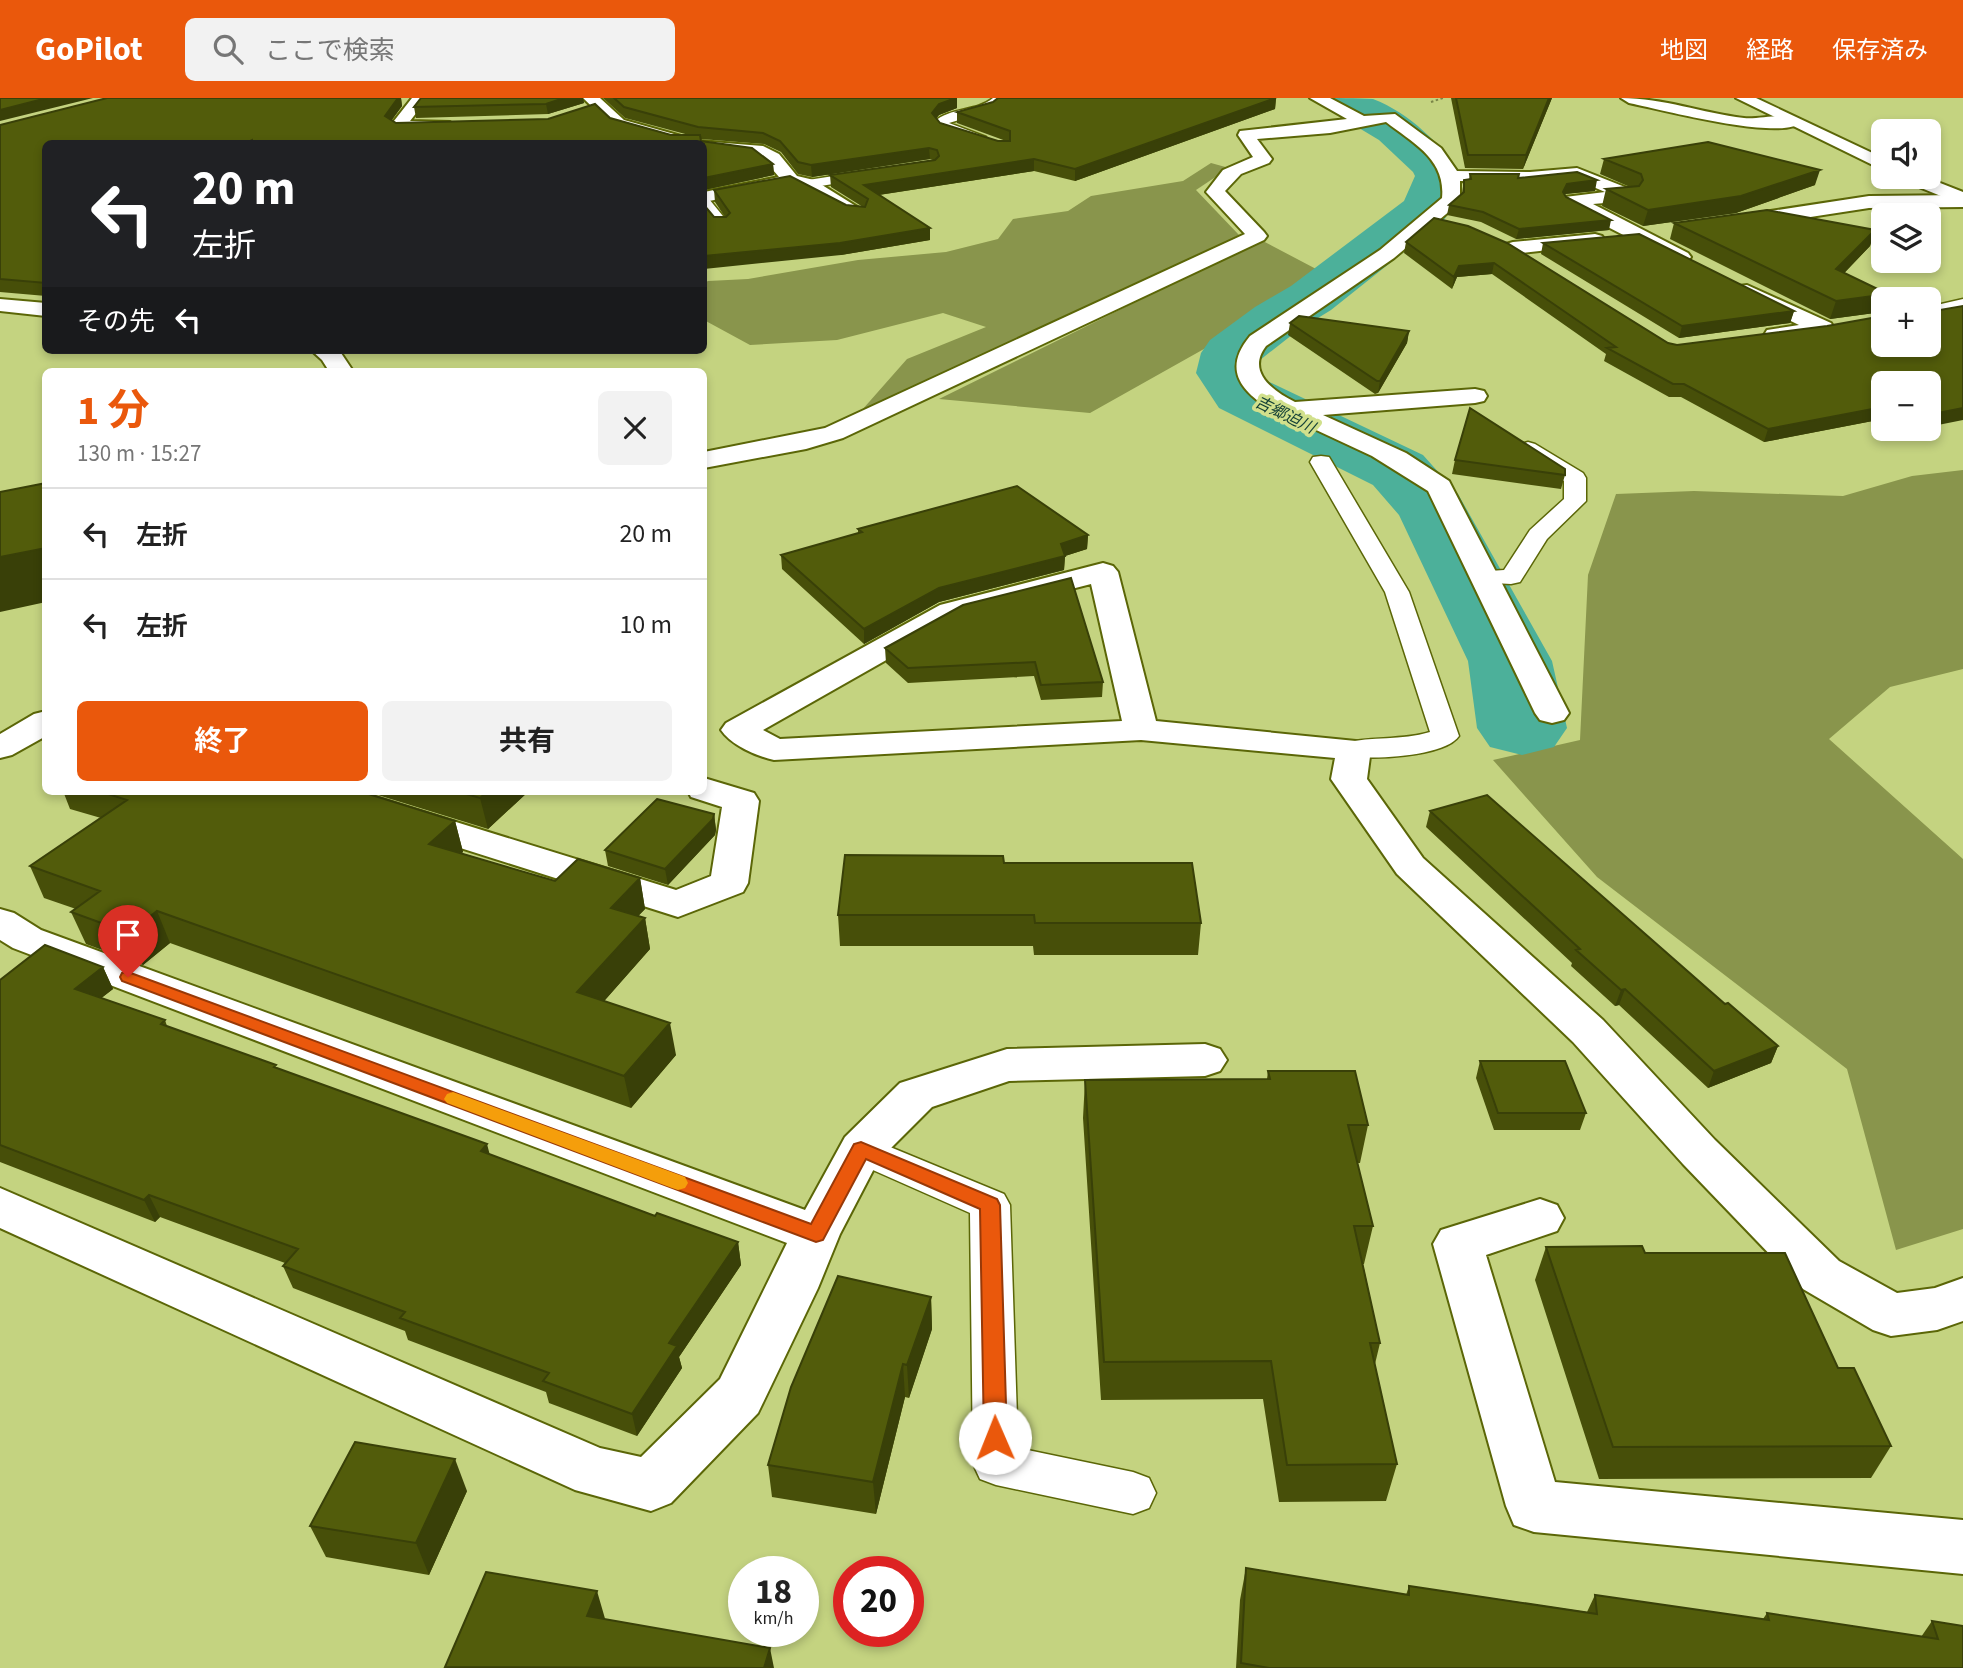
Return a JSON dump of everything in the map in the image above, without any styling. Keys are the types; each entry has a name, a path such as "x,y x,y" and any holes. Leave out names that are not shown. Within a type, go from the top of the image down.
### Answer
{"street":[{"path":"404,98 418,98"},
{"path":"418,98 398,126 467,124"},
{"path":"1318,98 1371,120"},
{"path":"1629,98 1745,123 1794,122"},
{"path":"1744,98 1871,159"},
{"path":"574,113 595,102 618,123 677,140"},
{"path":"707,459 834,433 1256,236 1215,192 1222,180 1235,168 1263,159 1247,135 1331,128 1389,117 1440,156 1453,176 1451,200 1440,223 1387,254 1258,341 1248,353 1245,365 1254,384 1289,409 1392,455 1419,470 1439,486 1552,713"},
{"path":"707,145 757,150 773,158 800,182 858,213"},
{"path":"1453,176 1530,177 1577,173 1628,195 1572,201 1699,267"},
{"path":"707,199 800,182"},
{"path":"1938,189 1963,200"},
{"path":"1719,224 1869,202 1963,200"},
{"path":"1513,248 1678,230"},
{"path":"1493,239 1536,262"},
{"path":"1724,279 1823,328"},
{"path":"0,305 42,310"},
{"path":"1755,337 1823,328"},
{"path":"1289,409 1321,409 1475,396"},
{"path":"1141,730 1103,572 951,611 738,730 774,750 1141,730 1354,749 1349,779 1410,866 1588,1031 1699,1152 1821,1275 1891,1315 1937,1309 1963,1299"},
{"path":"0,748 42,724"},
{"path":"332,795 678,904 729,883 741,801 707,790"},
{"path":"9,940 816,1234"},
{"path":"0,1207 595,1472 651,1485 738,1396 793,1288 816,1234 861,1149 916,1095 1007,1065 1205,1060"},
{"path":"1539,1218 1458,1244 1534,1506 1963,1547"}],"lane":[{"path":"991,144 946,128 941,122 948,117 990,108 1000,98"},
{"path":"800,182 889,172"},
{"path":"707,204 721,224"},
{"path":"1941,309 1963,304"},
{"path":"1823,328 1847,325"},
{"path":"1485,577 1511,577 1538,534 1575,501 1575,478 1518,441"},
{"path":"1321,463 1397,592 1445,736 1414,747 1354,749"},
{"path":"861,1149 990,1205 996,1464 1133,1493"}],"green space":[{"path":"1211,163 1229,168 1196,190 1239,235 1140,285 862,410 907,359 986,327 943,313 837,340 750,345 707,322 708,281 748,279 858,260 946,252 998,239 1013,219 1068,211 1091,196 1183,181"},
{"path":"1261,240 1318,270 1252,322 1090,413 939,399"},
{"path":"1963,470 1963,669 1890,687 1829,739 1963,859 1963,1229 1896,1250 1847,1069 1597,877 1493,760 1580,740 1588,575 1616,494 1694,491 1843,496 1912,476"}],"building":[{"path":"0,98 47,98 0,110"},
{"path":"107,98 398,98 385,116 396,123 548,119 595,104 610,118 671,135 700,135 701,140 42,140 42,283 0,279 0,125"},
{"path":"421,98 564,98 546,104 414,107"},
{"path":"614,98 956,98 939,104 932,113 940,123 998,141 1010,141 1010,131 957,112 993,102 998,98 1276,98 1075,169 1034,159 864,185 930,228 840,243 707,256 707,209 714,217 726,217 730,213 714,190 790,176 846,205 865,207 868,199 830,175 935,160 939,156 937,150 929,148 811,165 798,162 780,141 763,133 698,127 624,107"},
{"path":"1456,98 1549,98 1526,155 1468,155"},
{"path":"707,142 752,148 773,164 707,177"},
{"path":"1708,142 1820,170 1741,196 1648,210 1606,189 1639,186 1643,180 1641,174 1604,159"},
{"path":"1577,172 1597,180 1567,184 1563,192 1566,197 1611,220 1519,229 1483,212 1449,205 1464,192 1464,180 1471,179 1470,174 1519,174 1518,178"},
{"path":"1767,210 1871,229 1871,234 1836,269 1873,287 1871,287 1871,296 1836,301 1674,223"},
{"path":"1434,218 1468,226 1507,243 1668,343 1677,345 1871,318 1871,357 1941,357 1941,310 1963,306 1963,408 1941,412 1941,371 1871,371 1871,409 1768,429 1684,384 1673,384 1607,348 1616,347 1494,263 1459,266 1454,277 1406,242"},
{"path":"1639,234 1794,311 1682,326 1543,243"},
{"path":"1299,316 1409,331 1380,381 1377,381 1290,323"},
{"path":"1470,408 1565,469 1565,475 1455,460"},
{"path":"42,484 42,549 0,557 0,492"},
{"path":"1017,486 1088,535 1061,544 1065,556 939,588 864,629 781,555 862,532 858,529"},
{"path":"1071,578 1103,682 1041,685 1035,662 908,668 885,648 963,605"},
{"path":"111,795 372,795 455,821 429,844 555,881 578,859 640,878 611,908 645,918 577,992 670,1023 624,1076 157,911 129,933 71,912 100,891 30,866 127,800"},
{"path":"1487,795 1725,1004 1728,1003 1778,1046 1714,1071 1625,989 1621,990 1576,950 1580,949 1430,811"},
{"path":"657,799 714,814 713,819 665,869 605,850"},
{"path":"845,855 1003,856 1004,863 1192,863 1201,923 1035,923 1034,915 838,915"},
{"path":"45,945 103,967 75,989 165,1020 161,1024 276,1065 274,1067 487,1144 481,1151 655,1216 657,1213 738,1242 669,1343 677,1346 632,1414 543,1381 549,1373 400,1318 405,1312 283,1266 298,1249 149,1195 144,1200 0,1145 0,980"},
{"path":"1480,1061 1565,1061 1586,1113 1498,1113"},
{"path":"1268,1071 1355,1071 1368,1125 1348,1125 1373,1226 1354,1226 1380,1343 1370,1343 1397,1464 1287,1465 1271,1361 1104,1362 1085,1080 1270,1079"},
{"path":"1642,1246 1645,1253 1785,1253 1838,1368 1854,1368 1891,1446 1613,1447 1546,1247"},
{"path":"838,1276 931,1297 907,1365 903,1364 873,1482 768,1465 791,1387"},
{"path":"355,1442 455,1459 416,1543 310,1526"},
{"path":"1246,1568 1409,1595 1409,1586 1597,1614 1595,1595 1769,1620 1767,1613 1938,1639 1932,1621 1963,1626 1963,1668 1269,1668 1241,1663"},
{"path":"486,1572 597,1591 587,1616 728,1641 728,1647 770,1648 764,1668 445,1667"}],"waterway":[{"name":"吉郷迫川","path":"1339,98 1395,131 1430,163 1439,176 1426,209 1311,298 1276,319 1231,353 1227,373 1242,394 1398,470 1432,509 1510,661 1522,728"}],"slow traffic":[{"path":"453,1099 678,1183"}],"route":[{"path":"128,977 816,1234 861,1149 990,1205 995,1438"}]}
